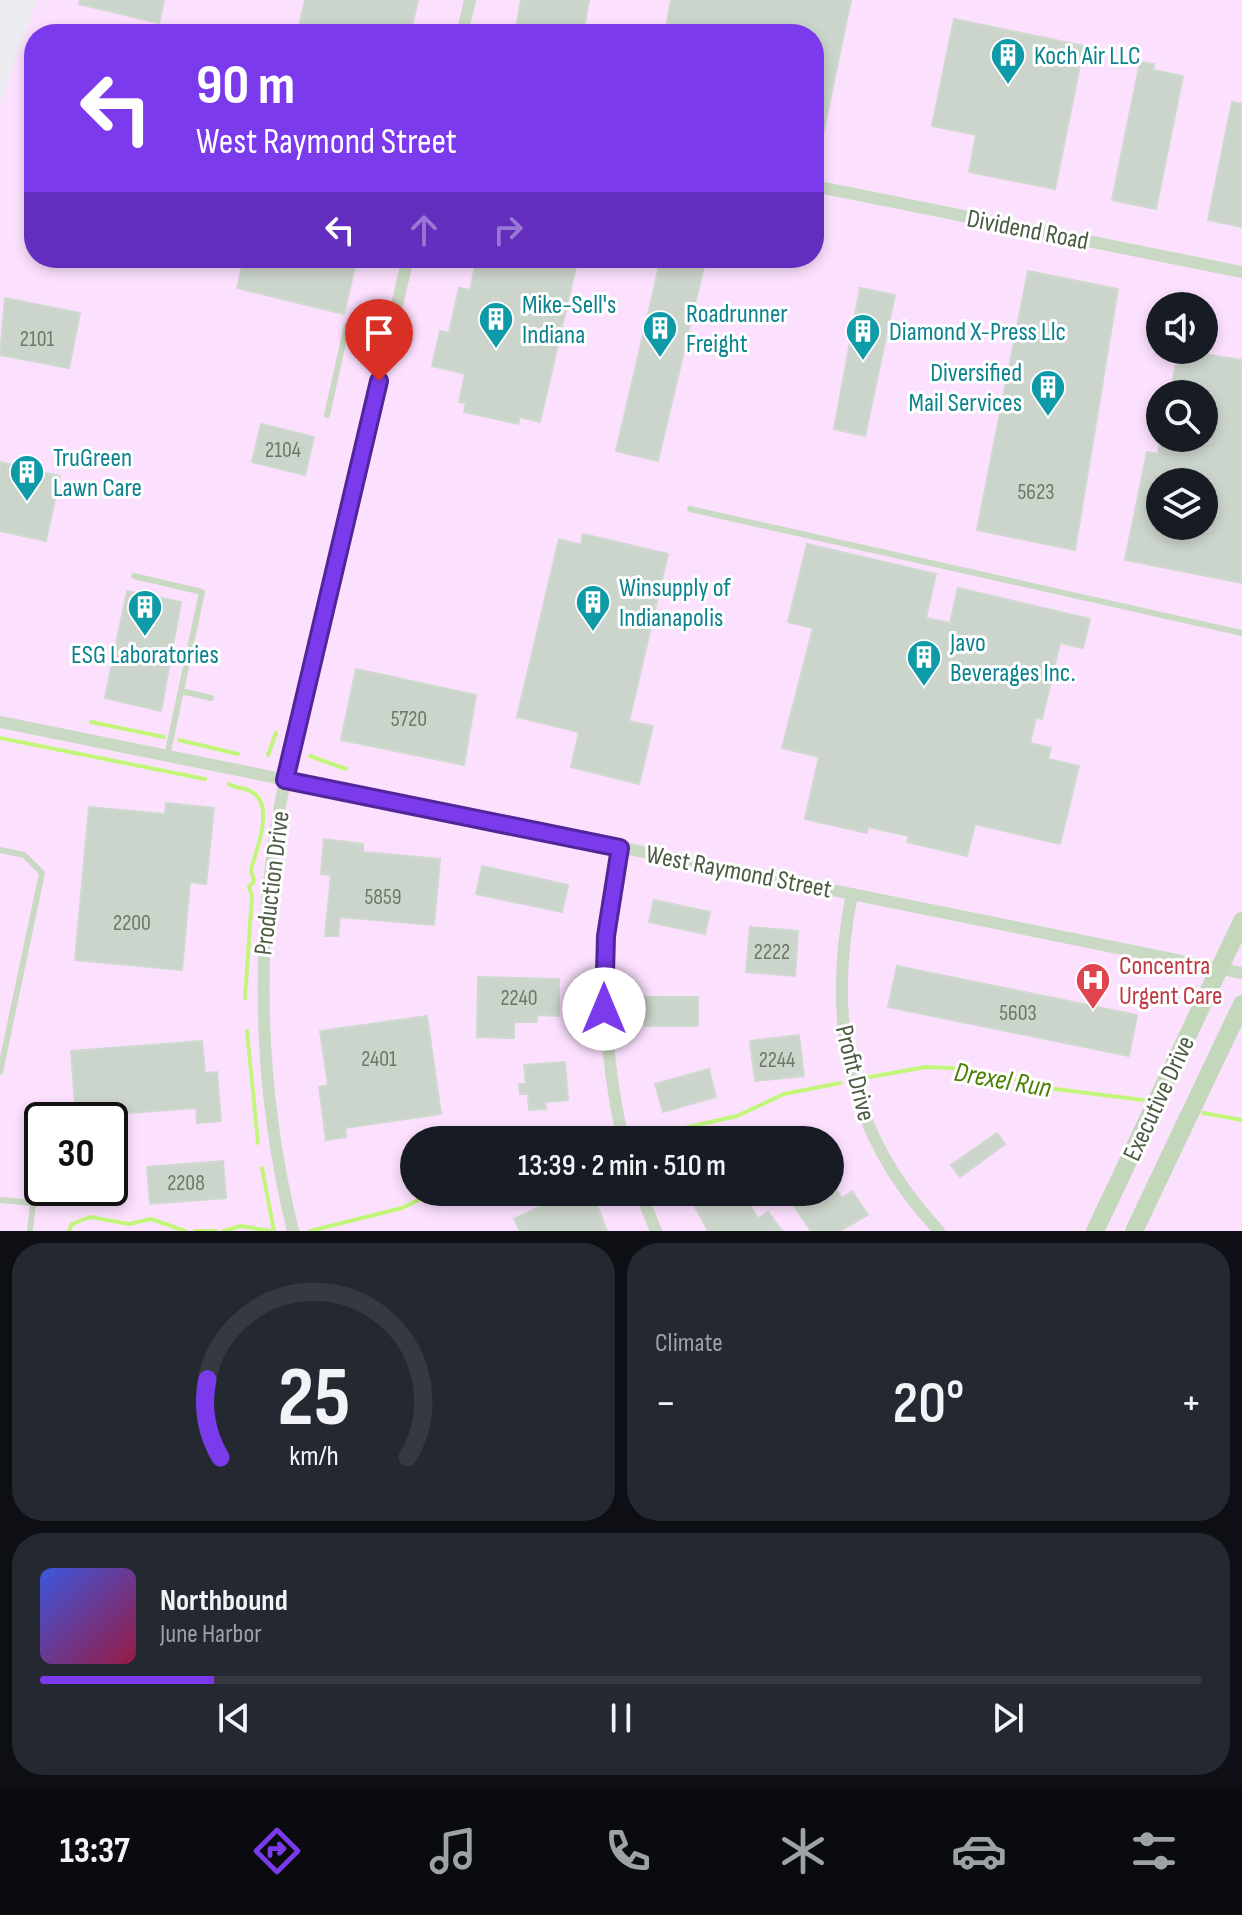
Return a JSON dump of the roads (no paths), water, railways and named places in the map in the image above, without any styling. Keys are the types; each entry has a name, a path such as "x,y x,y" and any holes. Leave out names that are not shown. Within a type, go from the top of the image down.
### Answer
{"street":[{"path":"464,24 470,0"},
{"name":"Dividend Road","path":"824,188 1242,272"},
{"name":"Production Drive","path":"293,1231 267,1093 261,999 270,869 285,780 406,268"},
{"name":"West Raymond Street","path":"0,722 1242,973"},
{"path":"620,848 606,932 603,997 609,1069 620,1126"},
{"name":"Profit Drive","path":"852,894 842,948 840,995 853,1080 883,1156 920,1210 939,1231"},
{"name":"Executive Drive","path":"1095,1231 1242,921"},
{"name":"Executive Drive","path":"1134,1231 1242,1004"},
{"path":"646,1206 656,1231"}],"lane":[{"path":"327,415 347,325"},
{"path":"690,509 1242,633"},
{"path":"134,576 202,592 167,756"},
{"path":"181,691 211,698"},
{"path":"0,850 24,855 42,873 0,1072"},
{"path":"0,1026 10,1028"},
{"path":"0,1200 33,1203 30,1231"}],"waterway":[{"path":"91,722 164,737"},
{"path":"268,755 276,733"},
{"path":"0,738 205,779"},
{"path":"179,740 238,754"},
{"path":"310,756 346,769"},
{"path":"229,784 253,792 263,810 262,830 251,869 253,883 249,886 252,896 245,998"},
{"path":"247,1031 258,1143"},
{"name":"Drexel Run","path":"864,1078 926,1067 972,1069 1055,1089 1143,1100"},
{"name":"Drexel Run","path":"693,1126 737,1116 784,1094 840,1083"},
{"name":"Drexel Run","path":"1203,1113 1242,1120"},
{"path":"262,1168 274,1231"},
{"name":"Drexel Run","path":"310,1231 406,1206"},
{"name":"Drexel Run","path":"69,1231 72,1224 90,1217 129,1224 151,1219 185,1231"},
{"name":"Drexel Run","path":"223,1231 241,1226 271,1231"},
{"name":"Drexel Run","path":"195,1231 216,1231"}],"place":[{"name":"Koch Air LLC","path":"1008,86"},
{"name":"Mike-Sell's Indiana","path":"496,350"},
{"name":"Roadrunner Freight","path":"660,359"},
{"name":"Diamond X-Press Llc","path":"863,362"},
{"name":"Diversified Mail Services","path":"1048,418"},
{"name":"TruGreen Lawn Care","path":"27,503"},
{"name":"Winsupply of Indianapolis","path":"593,633"},
{"name":"ESG Laboratories","path":"145,638"},
{"name":"Javo Beverages Inc.","path":"924,688"},
{"name":"Concentra Urgent Care","path":"1093,1011"}]}
